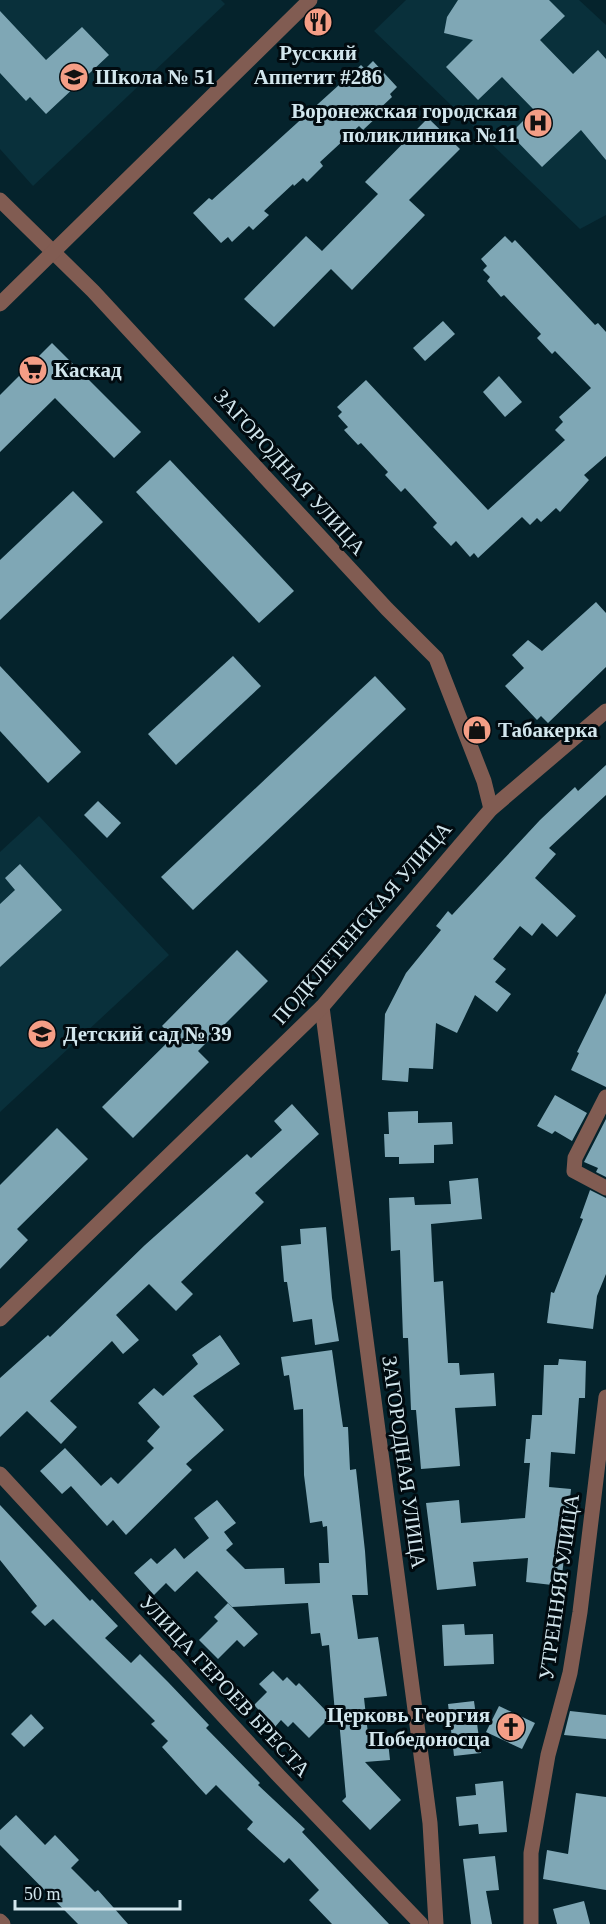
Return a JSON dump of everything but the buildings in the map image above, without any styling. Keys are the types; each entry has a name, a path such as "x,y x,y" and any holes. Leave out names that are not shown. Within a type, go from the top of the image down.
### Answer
{"street":[{"path":"0,304 310,0"},
{"name":"ЗАГОРОДНАЯ УЛИЦА","path":"0,200 54,252 190,394 387,609 436,658 484,781 491,808"},
{"name":"ПОДКЛЕТЕНСКАЯ УЛИЦА","path":"0,1319 322,1007 491,808 606,711"},
{"name":"ЗАГОРОДНАЯ УЛИЦА","path":"322,1007 430,1823 436,1924"},
{"path":"606,1096 575,1158 574,1171 606,1188"},
{"name":"УТРЕННЯЯ УЛИЦА","path":"531,1924 531,1853 548,1755 570,1673 577,1632 606,1397"},
{"name":"УЛИЦА ГЕРОЕВ БРЕСТА","path":"0,1474 279,1776 421,1924"}],"shaded area":[{"name":"Школа № 51","path":"0,0 221,0 225,4 33,186 0,149"},
{"name":"Воронежская городская поликлиника №11","path":"406,0 579,0 606,25 606,215 580,229 374,31"},
{"name":"Детский сад № 39","path":"39,816 169,955 0,1112 0,852"}],"place":[{"name":"Русский Аппетит #286","path":"318,22"},
{"name":"Школа № 51","path":"74,77"},
{"name":"Воронежская городская поликлиника №11","path":"538,123"},
{"name":"Каскад","path":"33,370"},
{"name":"Табакерка","path":"477,730"},
{"name":"Детский сад № 39","path":"42,1034"},
{"name":"Церковь Георгия Победоносца","path":"511,1727"}]}
